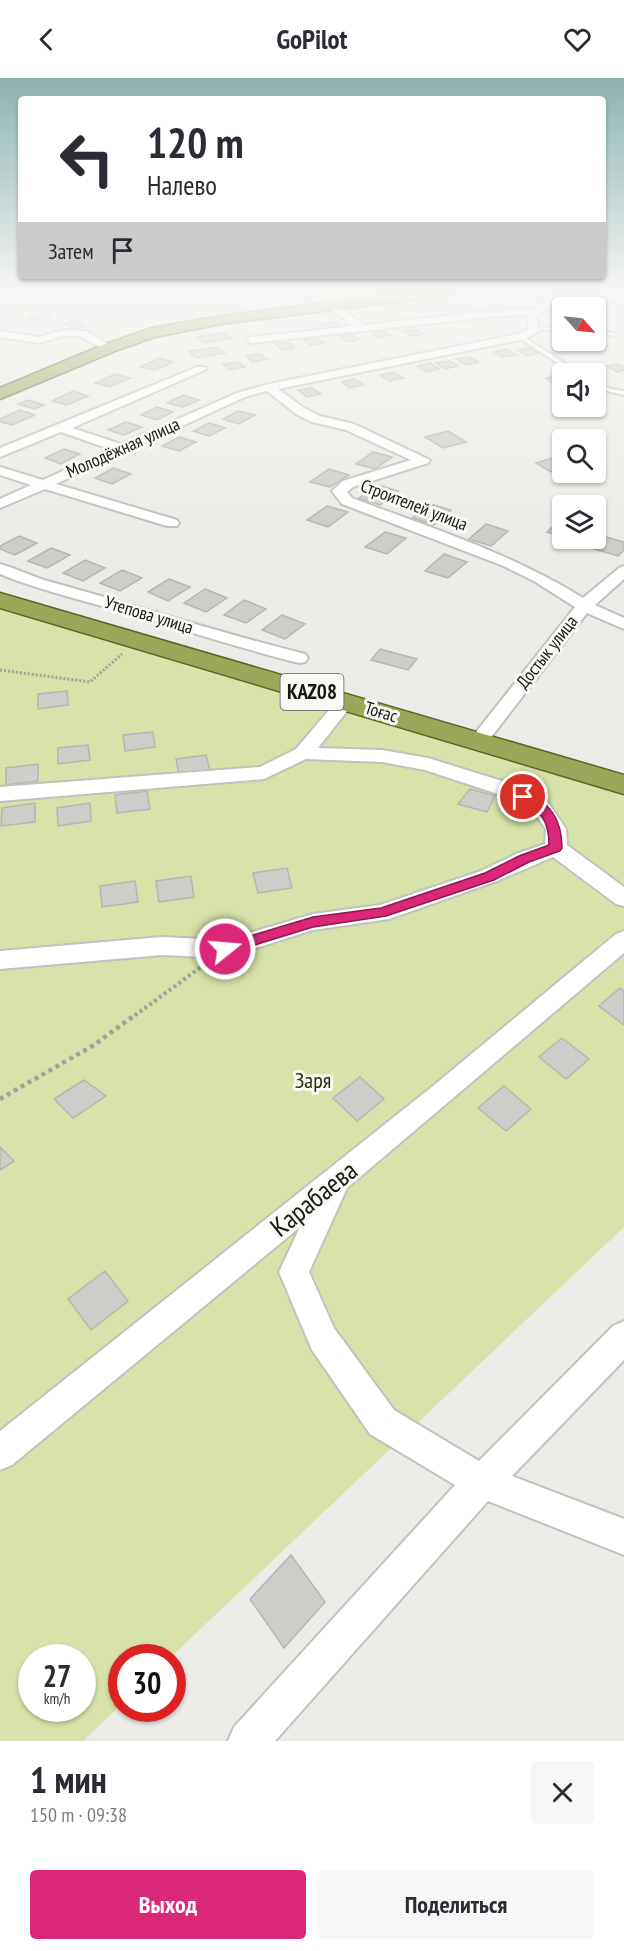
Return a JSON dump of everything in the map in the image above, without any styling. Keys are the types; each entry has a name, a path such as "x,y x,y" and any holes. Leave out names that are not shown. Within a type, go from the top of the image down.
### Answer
{"highway":[{"path":"2,392 59,369"},
{"name":"Тоғас","path":"0,600 135,642 346,701 624,785"}],"street":[{"path":"0,453 201,369"},
{"name":"Молодёжная улица","path":"0,504 241,395 269,387 362,369"},
{"name":"Строителей улица","path":"269,387 300,411 316,419 350,428 423,460 348,484 339,491 347,501 506,562 540,578 584,606"},
{"path":"61,428 122,449"},
{"path":"0,471 172,523"},
{"name":"Утепова улица","path":"0,568 28,580 144,613 224,639 299,657"},
{"name":"Достык улица","path":"478,741 584,606 624,571"},
{"path":"584,606 624,624"},
{"path":"0,794 264,773 303,753 346,701"},
{"path":"303,753 382,756 428,764 505,789 540,806 556,829 556,848"},
{"path":"556,848 624,898"},
{"path":"0,960 162,946 225,949 313,922 381,913 489,876 524,859 556,848"},
{"name":"Карабаева","path":"0,1453 337,1179 624,940"},
{"path":"337,1179 294,1272 323,1339 382,1422 482,1482 624,1537"},
{"path":"248,1741 482,1482 624,1337"}],"lane":[{"path":"606,389 624,393"}],"path":[{"path":"0,670 90,682 135,642"},
{"path":"0,1099 94,1045 225,949"}],"green space":[{"name":"Заря","path":"0,597 346,701 624,796 624,1227 185,1644 108,1644 108,1717 83,1741 0,1741"}],"building":[{"path":"421,369 439,369 426,372"},
{"path":"611,369 624,369 617,372"},
{"path":"394,372 403,378 389,381 380,375"},
{"path":"115,374 130,378 110,387 95,383"},
{"path":"355,379 364,385 350,388 342,382"},
{"path":"312,388 321,394 307,397 298,390"},
{"path":"73,391 88,396 67,405 52,401"},
{"path":"183,395 199,400 183,407 167,403"},
{"path":"28,400 44,405 34,409 18,404"},
{"path":"157,407 173,412 157,420 141,415"},
{"path":"20,410 35,415 12,425 0,422 0,419"},
{"path":"238,411 255,415 239,424 223,419"},
{"path":"126,422 142,427 124,435 108,430"},
{"path":"209,423 225,428 209,436 193,431"},
{"path":"448,431 466,442 443,448 425,437"},
{"path":"179,437 196,442 179,451 162,446"},
{"path":"64,449 80,454 61,464 45,458"},
{"path":"373,452 392,457 375,469 356,464"},
{"path":"552,458 552,472 551,472 536,463"},
{"path":"113,468 131,474 112,484 95,478"},
{"path":"329,469 349,475 330,487 310,482"},
{"path":"378,485 398,491 380,505 359,498"},
{"path":"430,504 451,510 434,525 412,518"},
{"path":"327,506 348,512 328,527 307,520"},
{"path":"486,524 508,531 491,546 469,539"},
{"path":"385,532 406,538 387,554 365,547"},
{"path":"19,536 37,543 15,555 0,549 0,546"},
{"path":"606,537 624,542 624,550 618,556 594,549 606,549"},
{"path":"51,548 70,555 47,568 28,561"},
{"path":"444,554 467,562 448,578 425,571"},
{"path":"85,560 105,568 83,581 63,573"},
{"path":"122,570 142,578 120,591 100,583"},
{"path":"169,579 190,587 168,601 148,592"},
{"path":"205,589 227,598 206,612 184,603"},
{"path":"244,600 266,609 246,623 224,615"},
{"path":"282,615 305,624 285,639 262,630"},
{"path":"380,649 417,659 408,670 371,660"},
{"path":"67,691 68,705 38,709 38,694"},
{"path":"153,732 155,747 125,751 123,735"},
{"path":"88,745 90,760 58,764 58,748"},
{"path":"206,755 210,771 179,775 176,759"},
{"path":"38,764 38,781 6,785 6,768"},
{"path":"470,789 495,796 487,812 458,804"},
{"path":"147,791 150,809 117,813 115,795"},
{"path":"35,803 35,822 1,826 2,808"},
{"path":"90,803 91,821 58,826 57,808"},
{"path":"287,868 292,888 258,893 253,873"},
{"path":"191,876 194,897 159,902 156,881"},
{"path":"135,881 138,902 102,907 100,886"},
{"path":"620,988 624,991 624,1025 599,1006"},
{"path":"562,1038 589,1059 566,1079 539,1057"},
{"path":"360,1077 384,1099 357,1121 333,1098"},
{"path":"84,1080 106,1096 73,1118 54,1099"},
{"path":"504,1086 531,1109 506,1131 478,1108"},
{"path":"0,1147 14,1161 0,1170"},
{"path":"105,1271 128,1301 91,1330 68,1299"},
{"path":"291,1555 325,1602 284,1648 250,1599"}],"route":[{"path":"225,949 313,922 381,913 489,876 524,859 556,848 556,829 540,806 523,797"}]}
